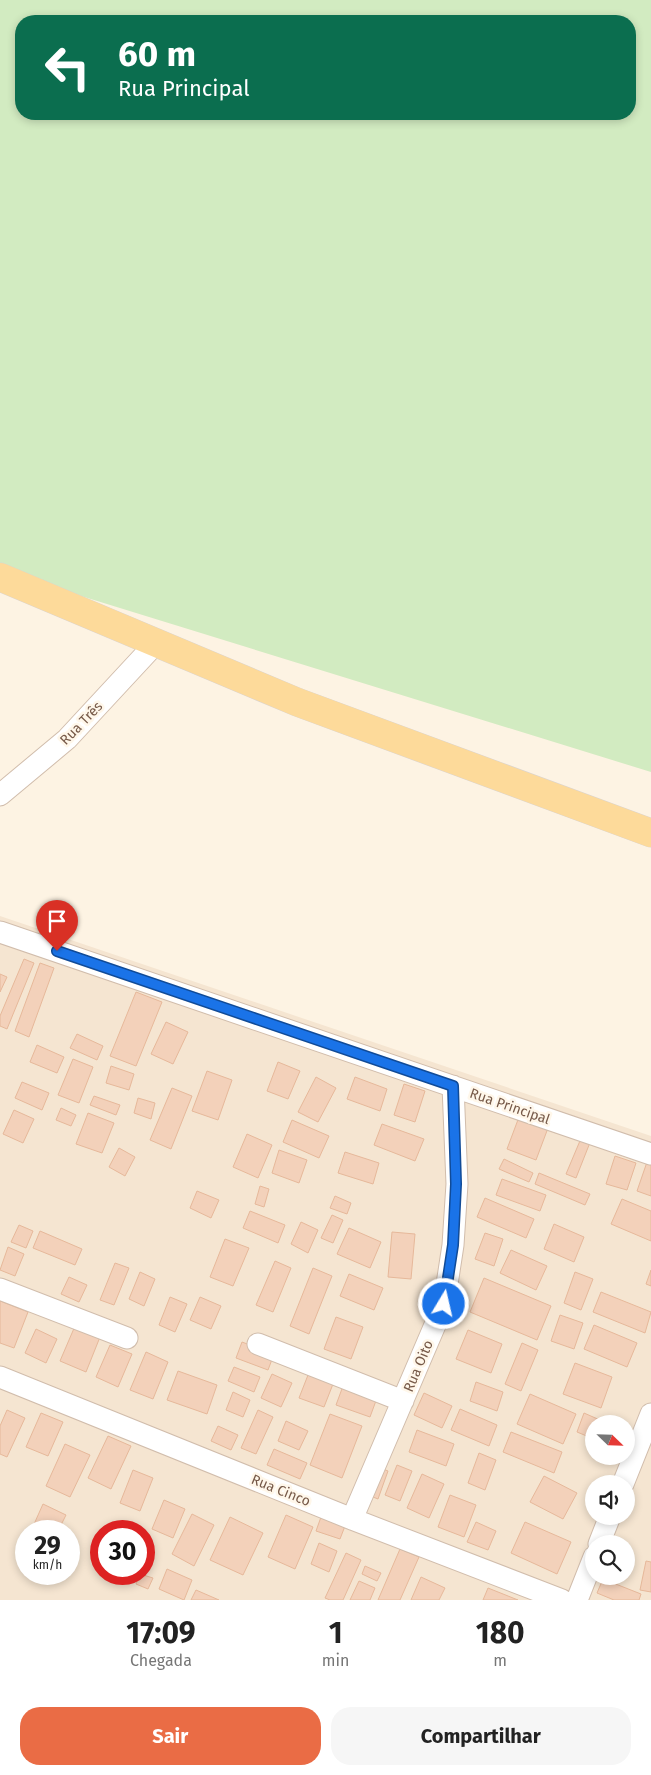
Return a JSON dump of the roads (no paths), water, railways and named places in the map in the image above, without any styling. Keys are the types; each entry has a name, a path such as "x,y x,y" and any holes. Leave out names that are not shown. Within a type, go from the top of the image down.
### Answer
{"main road":[{"path":"0,577 297,702 651,833"}],"street":[{"name":"Rua Três","path":"0,795 66,740 156,643"},
{"name":"Rua Principal","path":"0,932 651,1154"},
{"name":"Rua Oito","path":"352,1519 446,1296 453,1245 456,1184 453,1086"},
{"path":"0,1289 127,1338"},
{"path":"258,1344 403,1401"},
{"name":"Rua Cinco","path":"0,1377 352,1519 562,1600"},
{"path":"627,1475 651,1414"},
{"path":"576,1600 585,1578"}]}
